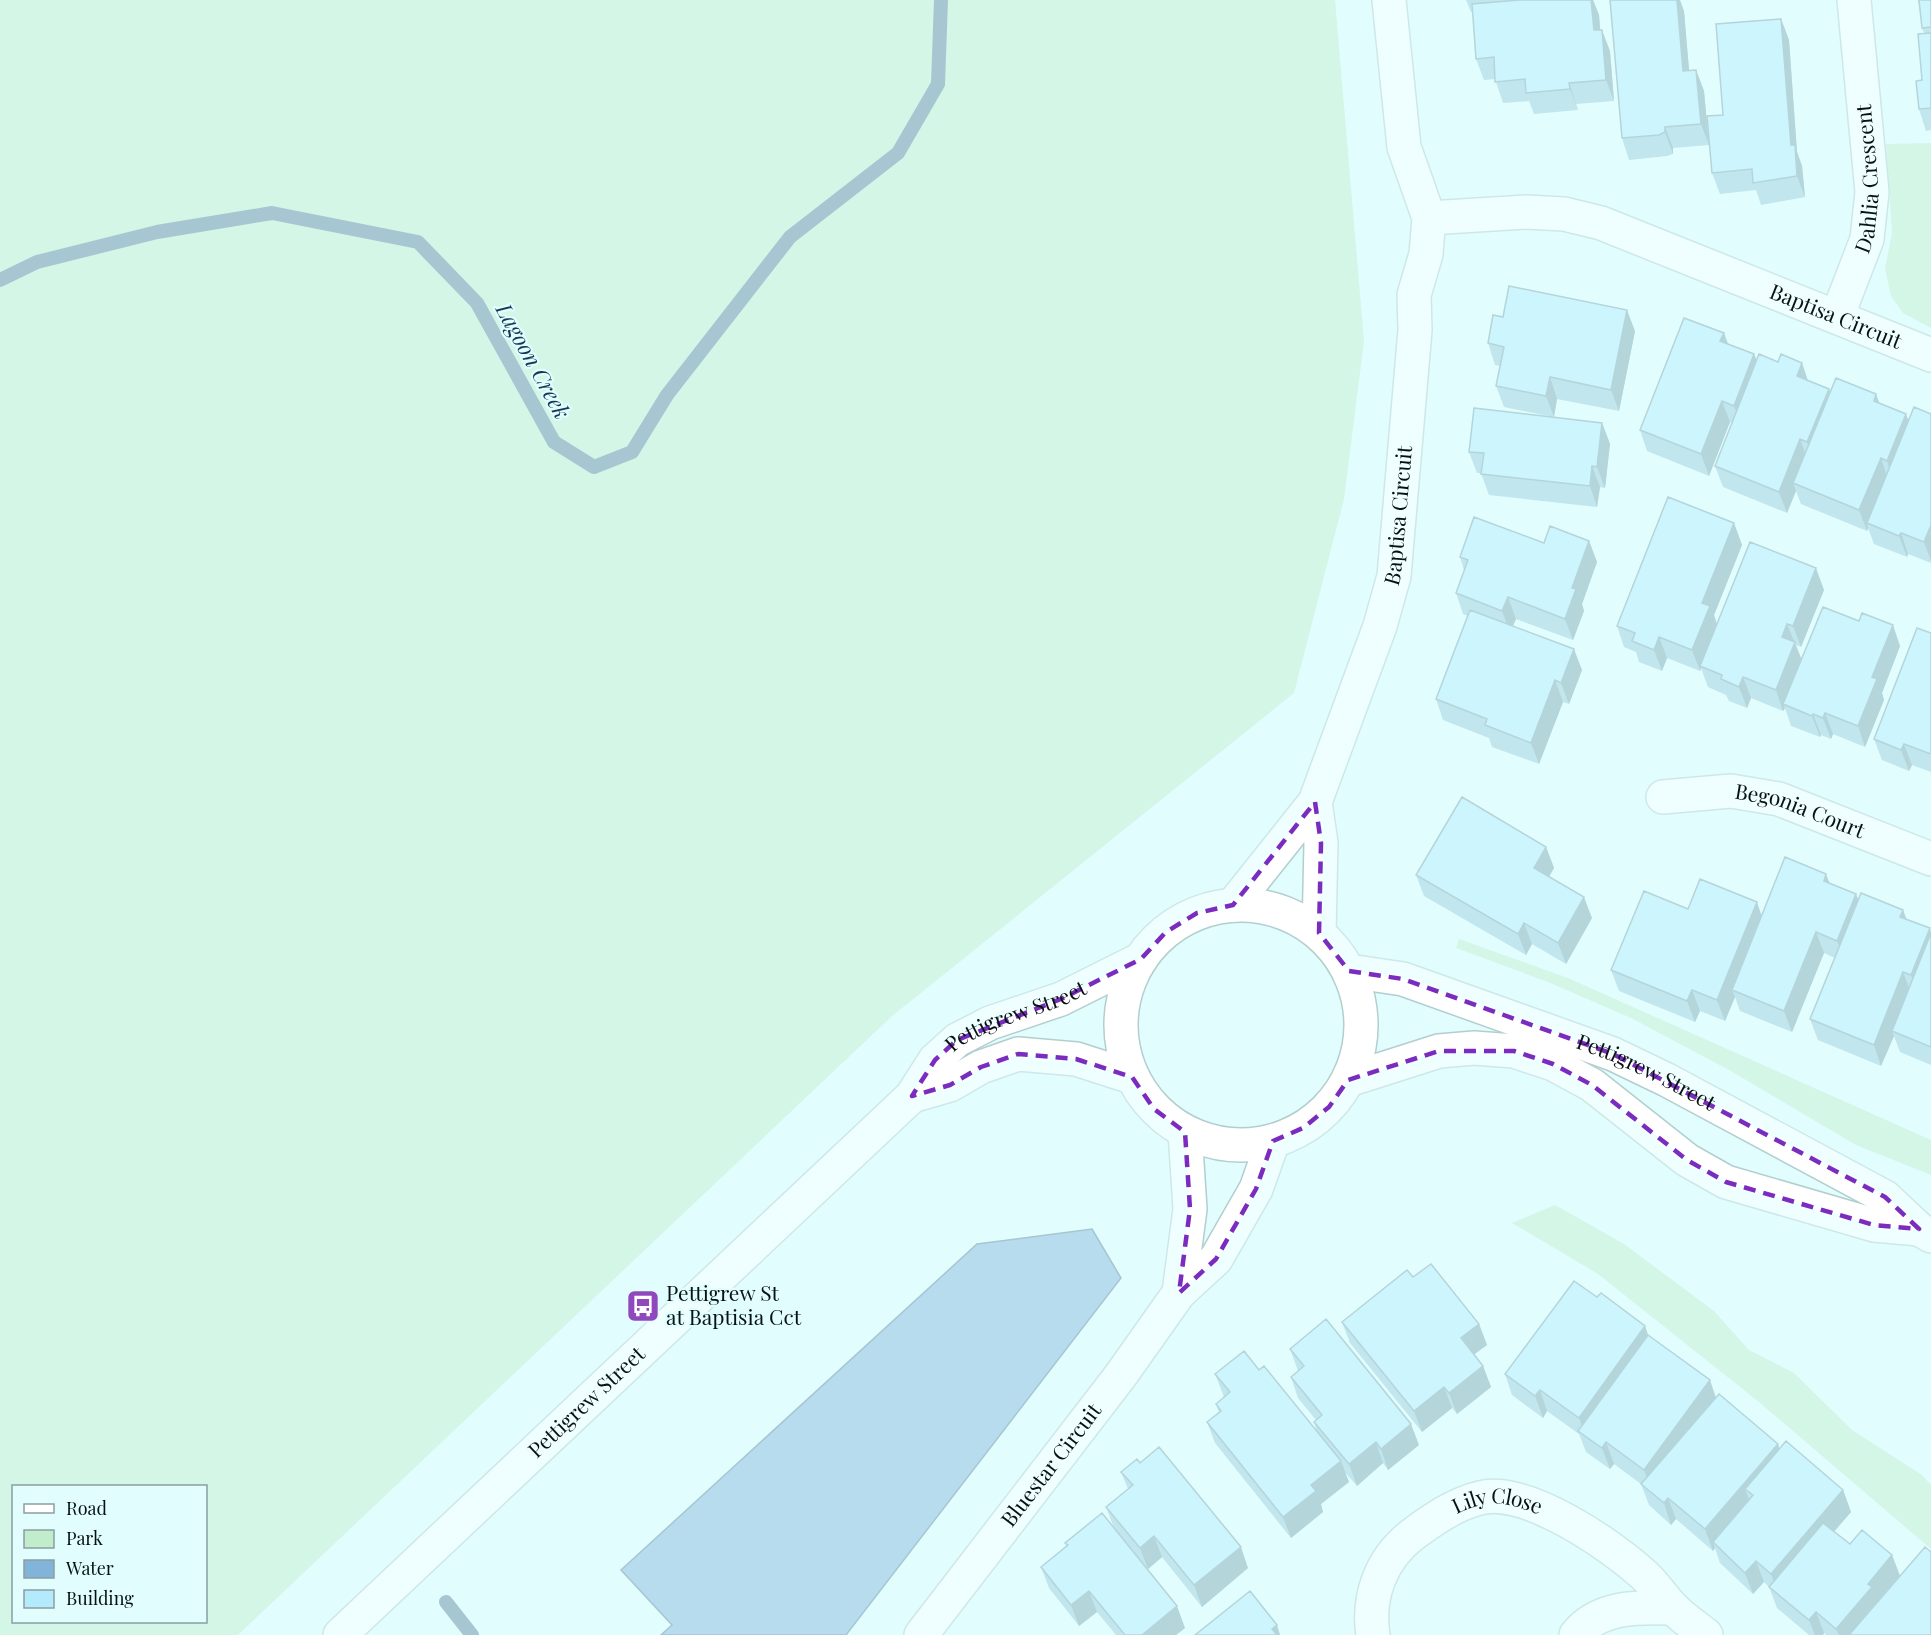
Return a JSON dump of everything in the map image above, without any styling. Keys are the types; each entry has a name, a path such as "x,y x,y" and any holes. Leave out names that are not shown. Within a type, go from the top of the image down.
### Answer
{"street":[{"name":"Baptisa Circuit","path":"1233,905 1315,802 1380,626 1394,576 1415,330 1414,295 1426,254 1429,218 1404,147 1389,0"},
{"name":"Dahlia Crescent","path":"1837,317 1867,239 1872,192 1854,0"},
{"name":"Baptisa Circuit","path":"1429,218 1526,212 1564,214 1601,223 1931,356"},
{"name":"Begonia Court","path":"1663,797 1731,791 1779,799 1931,859"},
{"name":"Baptisa Circuit","path":"1315,802 1321,843 1319,933"},
{"path":"1233,905 1264,907 1293,916 1319,933 1336,951 1349,971 1360,1007 1360,1044 1348,1080 1329,1107 1303,1128 1273,1141 1243,1146 1213,1143 1185,1132 1154,1109 1132,1077 1121,1038 1125,997 1141,959 1166,932 1197,913 1233,905"},
{"name":"Pettigrew Street","path":"350,1633 912,1096 936,1060 957,1040 990,1023 1061,999 1141,959"},
{"name":"Pettigrew Street","path":"1349,971 1403,979 1613,1054 1667,1080 1885,1197 1925,1232"},
{"name":"Pettigrew Street","path":"1348,1080 1438,1051 1474,1048 1514,1051 1553,1064 1592,1085 1687,1160 1726,1182 1874,1225 1925,1232"},
{"name":"Pettigrew Street","path":"912,1096 950,1086 981,1067 1018,1054 1076,1059 1132,1077"},
{"name":"Bluestar Circuit","path":"1179,1293 1190,1209 1185,1165 1185,1132"},
{"name":"Bluestar Circuit","path":"921,1635 1121,1375 1179,1293 1216,1259 1256,1188 1273,1141"},
{"name":"Lily Close","path":"1373,1635 1370,1616 1375,1586 1390,1556 1410,1536 1444,1512 1480,1497 1512,1498 1564,1521 1644,1575 1672,1608 1706,1635"},
{"path":"1576,1635 1608,1613 1630,1607 1672,1608"}],"highlighted area":[{"path":"1315,802 1321,843 1319,933 1349,971 1403,979 1613,1054 1885,1197 1919,1229 1874,1225 1726,1182 1687,1160 1592,1085 1553,1064 1514,1051 1439,1051 1348,1080 1329,1107 1303,1128 1273,1141 1256,1189 1216,1259 1179,1293 1190,1209 1185,1132 1154,1109 1132,1077 1076,1059 1018,1054 981,1067 950,1085 912,1096 935,1060 957,1040 1061,999 1141,959 1166,932 1197,913 1233,905"}],"green space":[{"path":"0,0 1335,0 1364,341 1344,499 1294,693 891,1017 238,1635 0,1635"},
{"path":"1931,143 1931,328 1903,313 1891,296 1885,269 1892,233 1886,144"},
{"path":"1459,939 1568,978 1931,1140 1931,1175 1856,1145 1729,1070 1631,1018 1548,982 1456,948"},
{"path":"1555,1205 1624,1244 1714,1311 1749,1350 1794,1373 1852,1430 1922,1475 1931,1485 1931,1549 1759,1402 1598,1274 1512,1223"}],"water":[{"path":"1092,1229 1121,1278 846,1635 661,1635 672,1625 621,1570 977,1244"}],"building":[{"path":"1519,0 1591,0 1594,30 1602,30 1606,80 1569,83 1570,89 1526,93 1525,79 1495,82 1494,57 1476,59 1472,4"},
{"path":"1610,0 1677,0 1683,71 1696,70 1701,124 1665,127 1665,132 1659,135 1622,138"},
{"path":"1919,0 1931,0 1931,27 1922,28"},
{"path":"1781,19 1791,145 1795,145 1797,176 1753,183 1752,169 1712,173 1707,116 1723,115 1716,24"},
{"path":"1931,33 1931,108 1919,109 1916,81 1922,80 1918,34"},
{"path":"1509,286 1627,310 1611,390 1550,377 1546,396 1496,386 1504,347 1488,343 1493,315 1503,317"},
{"path":"1684,318 1724,333 1720,341 1754,354 1734,406 1722,401 1701,454 1640,430"},
{"path":"1759,354 1778,362 1781,354 1802,363 1797,376 1829,389 1807,442 1800,439 1779,492 1715,466"},
{"path":"1836,378 1876,394 1874,401 1906,414 1887,461 1881,458 1859,510 1793,483"},
{"path":"1914,407 1931,414 1931,525 1924,542 1901,533 1899,536 1867,523"},
{"path":"1474,408 1602,423 1597,467 1592,466 1590,486 1481,474 1484,453 1469,452"},
{"path":"1668,497 1734,523 1702,603 1710,606 1692,650 1659,637 1654,650 1632,641 1635,633 1617,626"},
{"path":"1474,517 1544,543 1550,526 1589,541 1572,588 1576,589 1565,619 1508,597 1502,611 1456,593 1468,560 1460,557"},
{"path":"1750,542 1816,568 1793,626 1787,624 1782,637 1795,642 1776,690 1743,677 1739,687 1721,679 1722,675 1700,666"},
{"path":"1823,607 1859,621 1862,613 1893,625 1872,677 1877,679 1858,726 1825,713 1823,718 1813,714 1812,716 1783,704"},
{"path":"1470,610 1574,649 1561,683 1555,680 1531,743 1485,725 1487,719 1436,699"},
{"path":"1917,628 1931,633 1931,754 1904,744 1901,750 1874,739"},
{"path":"1462,797 1546,847 1534,868 1584,897 1558,943 1524,923 1518,934 1416,875"},
{"path":"1785,857 1826,874 1824,881 1856,894 1837,941 1816,932 1784,1011 1732,990"},
{"path":"1700,879 1757,902 1717,1000 1692,990 1687,1001 1611,970 1644,891 1688,909"},
{"path":"1861,893 1903,910 1900,917 1930,928 1911,975 1903,972 1874,1045 1810,1019"},
{"path":"1931,933 1931,1047 1892,1031"},
{"path":"1431,1264 1479,1324 1461,1338 1483,1366 1449,1393 1444,1387 1414,1411 1342,1322 1407,1270 1413,1277"},
{"path":"1574,1281 1597,1297 1601,1293 1645,1326 1579,1418 1540,1390 1535,1396 1505,1374"},
{"path":"1326,1319 1411,1424 1381,1449 1376,1442 1349,1464 1314,1422 1322,1415 1291,1377 1304,1366 1290,1349"},
{"path":"1648,1335 1710,1380 1644,1470 1606,1442 1602,1448 1578,1431"},
{"path":"1244,1351 1259,1370 1264,1366 1341,1461 1311,1485 1316,1491 1283,1517 1207,1422 1221,1411 1216,1404 1230,1392 1215,1374"},
{"path":"1719,1394 1778,1444 1705,1529 1668,1498 1664,1503 1641,1484"},
{"path":"1786,1441 1843,1490 1771,1574 1756,1561 1745,1573 1713,1542 1753,1495 1745,1489"},
{"path":"1159,1447 1241,1547 1194,1585 1154,1536 1140,1548 1106,1507 1133,1485 1121,1472 1137,1459 1140,1463"},
{"path":"1102,1513 1177,1606 1142,1635 1125,1635 1089,1591 1071,1605 1041,1567 1068,1545 1065,1543"},
{"path":"1823,1523 1850,1544 1862,1530 1892,1555 1868,1584 1872,1587 1836,1629 1816,1612 1809,1620 1769,1587"},
{"path":"1925,1547 1931,1552 1931,1635 1849,1635"},
{"path":"1250,1591 1277,1625 1272,1629 1277,1635 1195,1635"}],"waterway":[{"name":"Lagoon Creek","path":"0,280 37,262 157,232 272,213 418,242 477,303 554,442 594,467 632,452 667,395 790,237 898,153 938,84 941,0"},
{"path":"446,1602 472,1635"}],"place":[{"name":"Pettigrew St at Baptisia Cct","path":"643,1306"}]}
